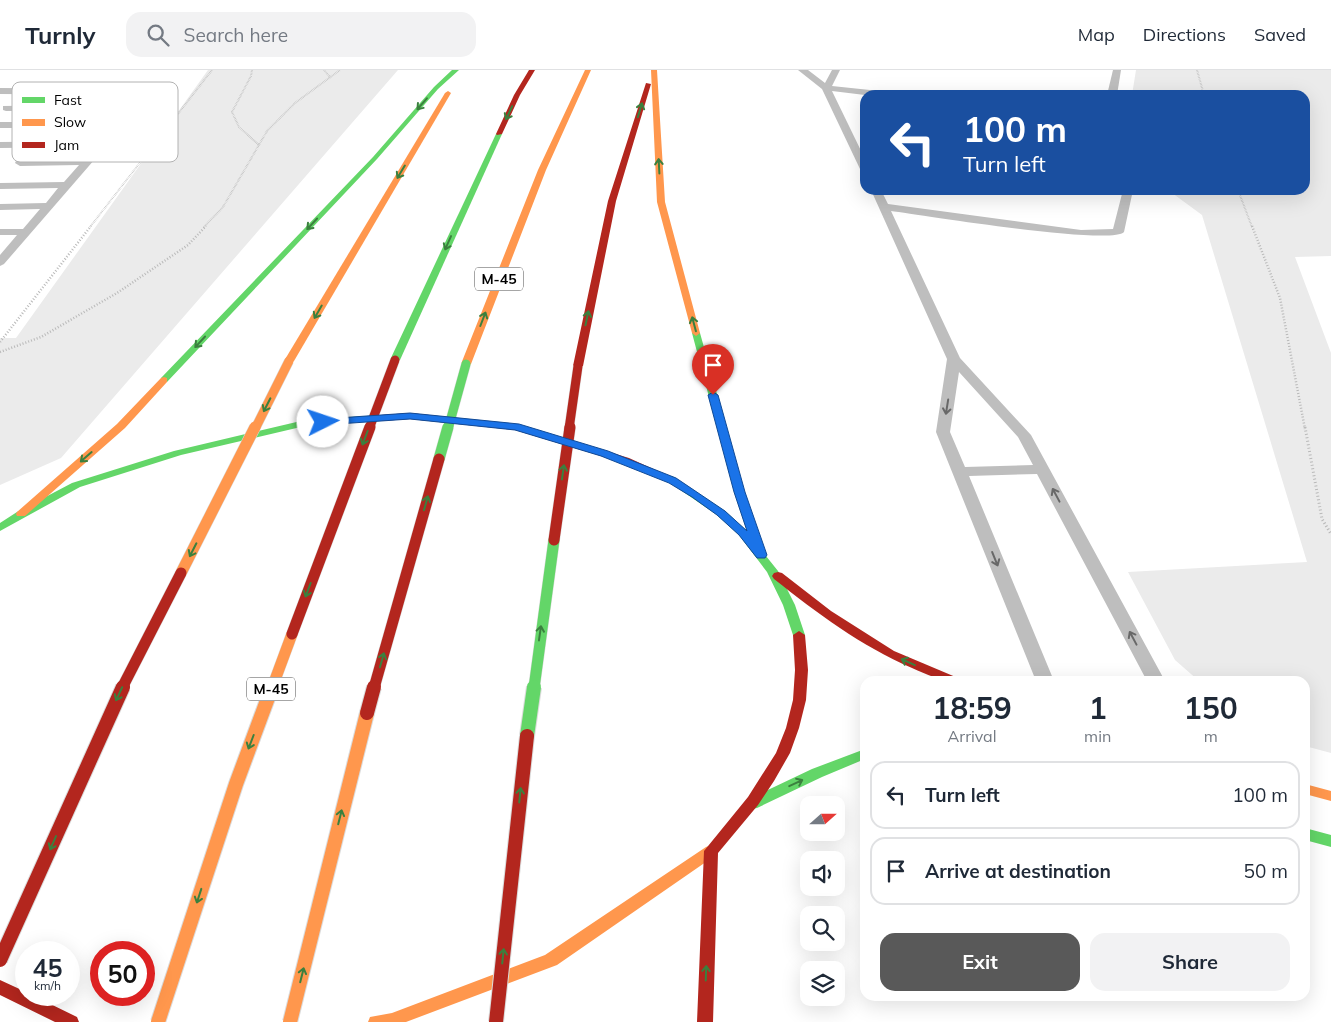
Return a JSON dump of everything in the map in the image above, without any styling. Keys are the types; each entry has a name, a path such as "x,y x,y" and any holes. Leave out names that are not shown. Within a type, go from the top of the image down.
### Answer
{"main road":[{"path":"21,514 121,426 375,158 436,88 456,70"},
{"path":"0,960 121,691 289,362 462,70"},
{"name":"M-45","path":"158,1022 236,784 395,360 517,95 532,70"},
{"name":"M-45","path":"290,1022 356,753 466,364 542,170 588,70"},
{"path":"496,1022 529,717 578,366 612,201 653,70"},
{"path":"653,70 661,202 739,492 761,555"},
{"path":"572,108 588,96"},
{"path":"0,528 21,514 76,484 178,453 305,423 410,416 516,427 624,460 672,480 696,495 721,513 743,533 761,555 772,571 789,605 799,631 802,657 802,684 799,709 791,737 752,804 711,851 551,960 392,1020 376,1022"},
{"path":"16,501 58,482"},
{"path":"772,571 827,614 890,654 941,676"},
{"path":"752,804 860,756"},
{"path":"1310,790 1331,796"},
{"path":"1310,835 1331,841"},
{"path":"704,1022 711,851"},
{"path":"0,987 71,1022"}],"lane":[{"path":"802,70 826,88 860,159"},
{"path":"826,88 836,70"},
{"path":"1113,90 1117,70"},
{"path":"826,88 860,92"},
{"path":"8,176 22,162"},
{"path":"8,176 87,162"},
{"path":"2,258 87,162"},
{"path":"8,176 67,185"},
{"path":"878,195 954,359 1024,435 1153,676"},
{"path":"884,206 1081,233 1118,232 1127,195"},
{"path":"0,206 49,206"},
{"path":"0,232 27,232"},
{"path":"954,359 943,432 1042,676"},
{"path":"960,472 1042,469"}],"path":[{"path":"178,114 212,70"},
{"path":"252,70 251,76 232,112 235,122 242,132 259,145"},
{"path":"324,70 330,77"},
{"path":"0,352 41,337 117,293 188,245 223,207 267,131 295,103 340,70"},
{"path":"1197,70 1203,90"},
{"path":"0,342 140,162"},
{"path":"1240,195 1280,298 1322,519 1331,534"}],"shaded area":[{"path":"208,70 398,70 61,458 0,485 0,338 16,338 142,162 178,162 178,112"},
{"path":"1136,70 1331,70 1331,256 1295,257 1331,353 1331,753 1310,747 1310,676 1193,676 1175,660 1128,572 1307,562 1202,215 1175,195 1310,195 1310,90 1133,90"}],"traffic: fast":[{"path":"164,380 375,158 436,88 456,70"},
{"path":"395,360 499,134"},
{"path":"696,333 739,491 761,555"},
{"path":"439,459 466,364"},
{"path":"0,528 21,514 76,485 178,453 305,423 381,418"},
{"path":"668,478 721,513 743,533 772,571 789,605 799,635"},
{"path":"527,736 554,540"},
{"path":"752,804 817,773 860,756"},
{"path":"1310,835 1331,841"}],"traffic: slow":[{"path":"466,364 542,170 588,70"},
{"path":"654,70 661,202 696,333"},
{"path":"289,361 448,93"},
{"path":"181,573 289,361"},
{"path":"21,514 121,426 164,380"},
{"path":"158,1022 236,784 292,634"},
{"path":"290,1022 367,713"},
{"path":"1310,790 1331,796"},
{"path":"376,1022 392,1020 551,960 711,851"}],"traffic: jam":[{"path":"499,134 517,95 532,70"},
{"path":"578,366 612,201 648,84"},
{"path":"292,634 395,360"},
{"path":"554,540 578,366"},
{"path":"381,418 410,416 516,427 625,460 668,478"},
{"path":"367,713 439,459"},
{"path":"0,960 121,691 181,573"},
{"path":"778,576 827,614 890,654 941,676"},
{"path":"711,851 753,801 783,753 793,728 799,700 801,670 799,635"},
{"path":"496,1022 527,736"},
{"path":"705,1022 711,851"},
{"path":"0,987 71,1022"}],"route":[{"path":"323,422 410,416 516,427 604,453 672,480 696,495 721,513 743,533 761,555 739,492 713,395"}]}
